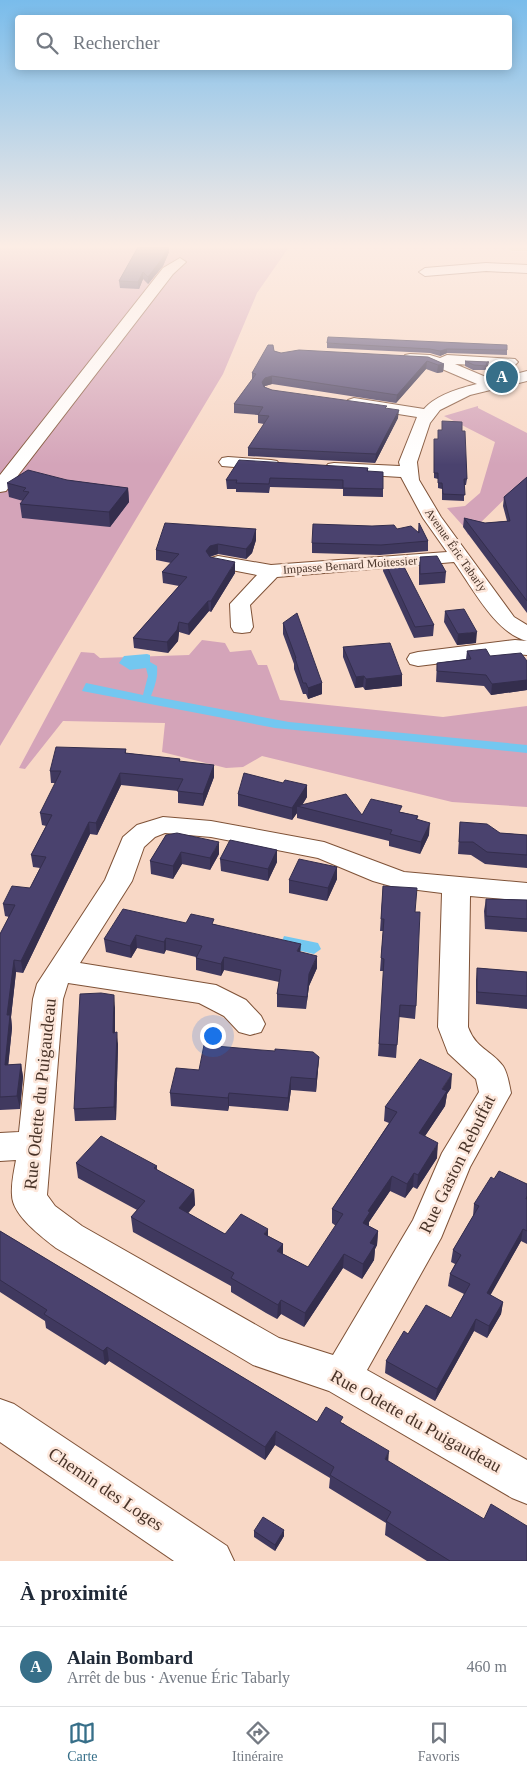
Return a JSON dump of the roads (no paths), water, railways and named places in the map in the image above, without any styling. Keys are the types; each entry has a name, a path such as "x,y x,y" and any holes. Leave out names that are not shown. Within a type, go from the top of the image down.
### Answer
{"street":[{"path":"0,487 130,320"},
{"path":"392,357 510,362"},
{"path":"430,358 492,385"},
{"path":"317,467 408,472 410,451 422,422 434,407 454,396 527,376"},
{"path":"340,401 428,414"},
{"path":"228,462 288,466"},
{"name":"Avenue Éric Tabarly","path":"408,472 410,480 432,518 459,557 507,621 527,635"},
{"name":"Impasse Bernard Moitessier","path":"218,562 271,571 459,557"},
{"name":"Impasse Bernard Moitessier","path":"242,627 240,604 271,571"},
{"path":"418,659 516,647 527,648"},
{"name":"Rue Odette du Puigaudeau","path":"527,892 404,881 383,875 324,851 211,829 163,826 146,831 132,843 118,881 52,984 48,999 29,1197 42,1218 69,1237 267,1352 292,1362 316,1366 342,1376 527,1483"},
{"name":"Rue Gaston Rebuffat","path":"342,1376 428,1227 454,1163 495,1093 491,1074 459,1045 452,1027 456,887"},
{"path":"61,971 205,993 234,1008 250,1024"},
{"path":"0,1147 34,1145"},
{"name":"Chemin des Loges","path":"0,1418 212,1561"}],"water":[{"path":"150,655 150,662 157,666 156,681 151,696 289,722 527,745 527,753 275,728 82,691 86,683 143,695 148,676 146,668 130,670 119,663 124,656"},
{"path":"284,936 318,943 321,949 314,954 280,946"}],"place":[{"name":"Alain Bombard","path":"502,377"}]}
